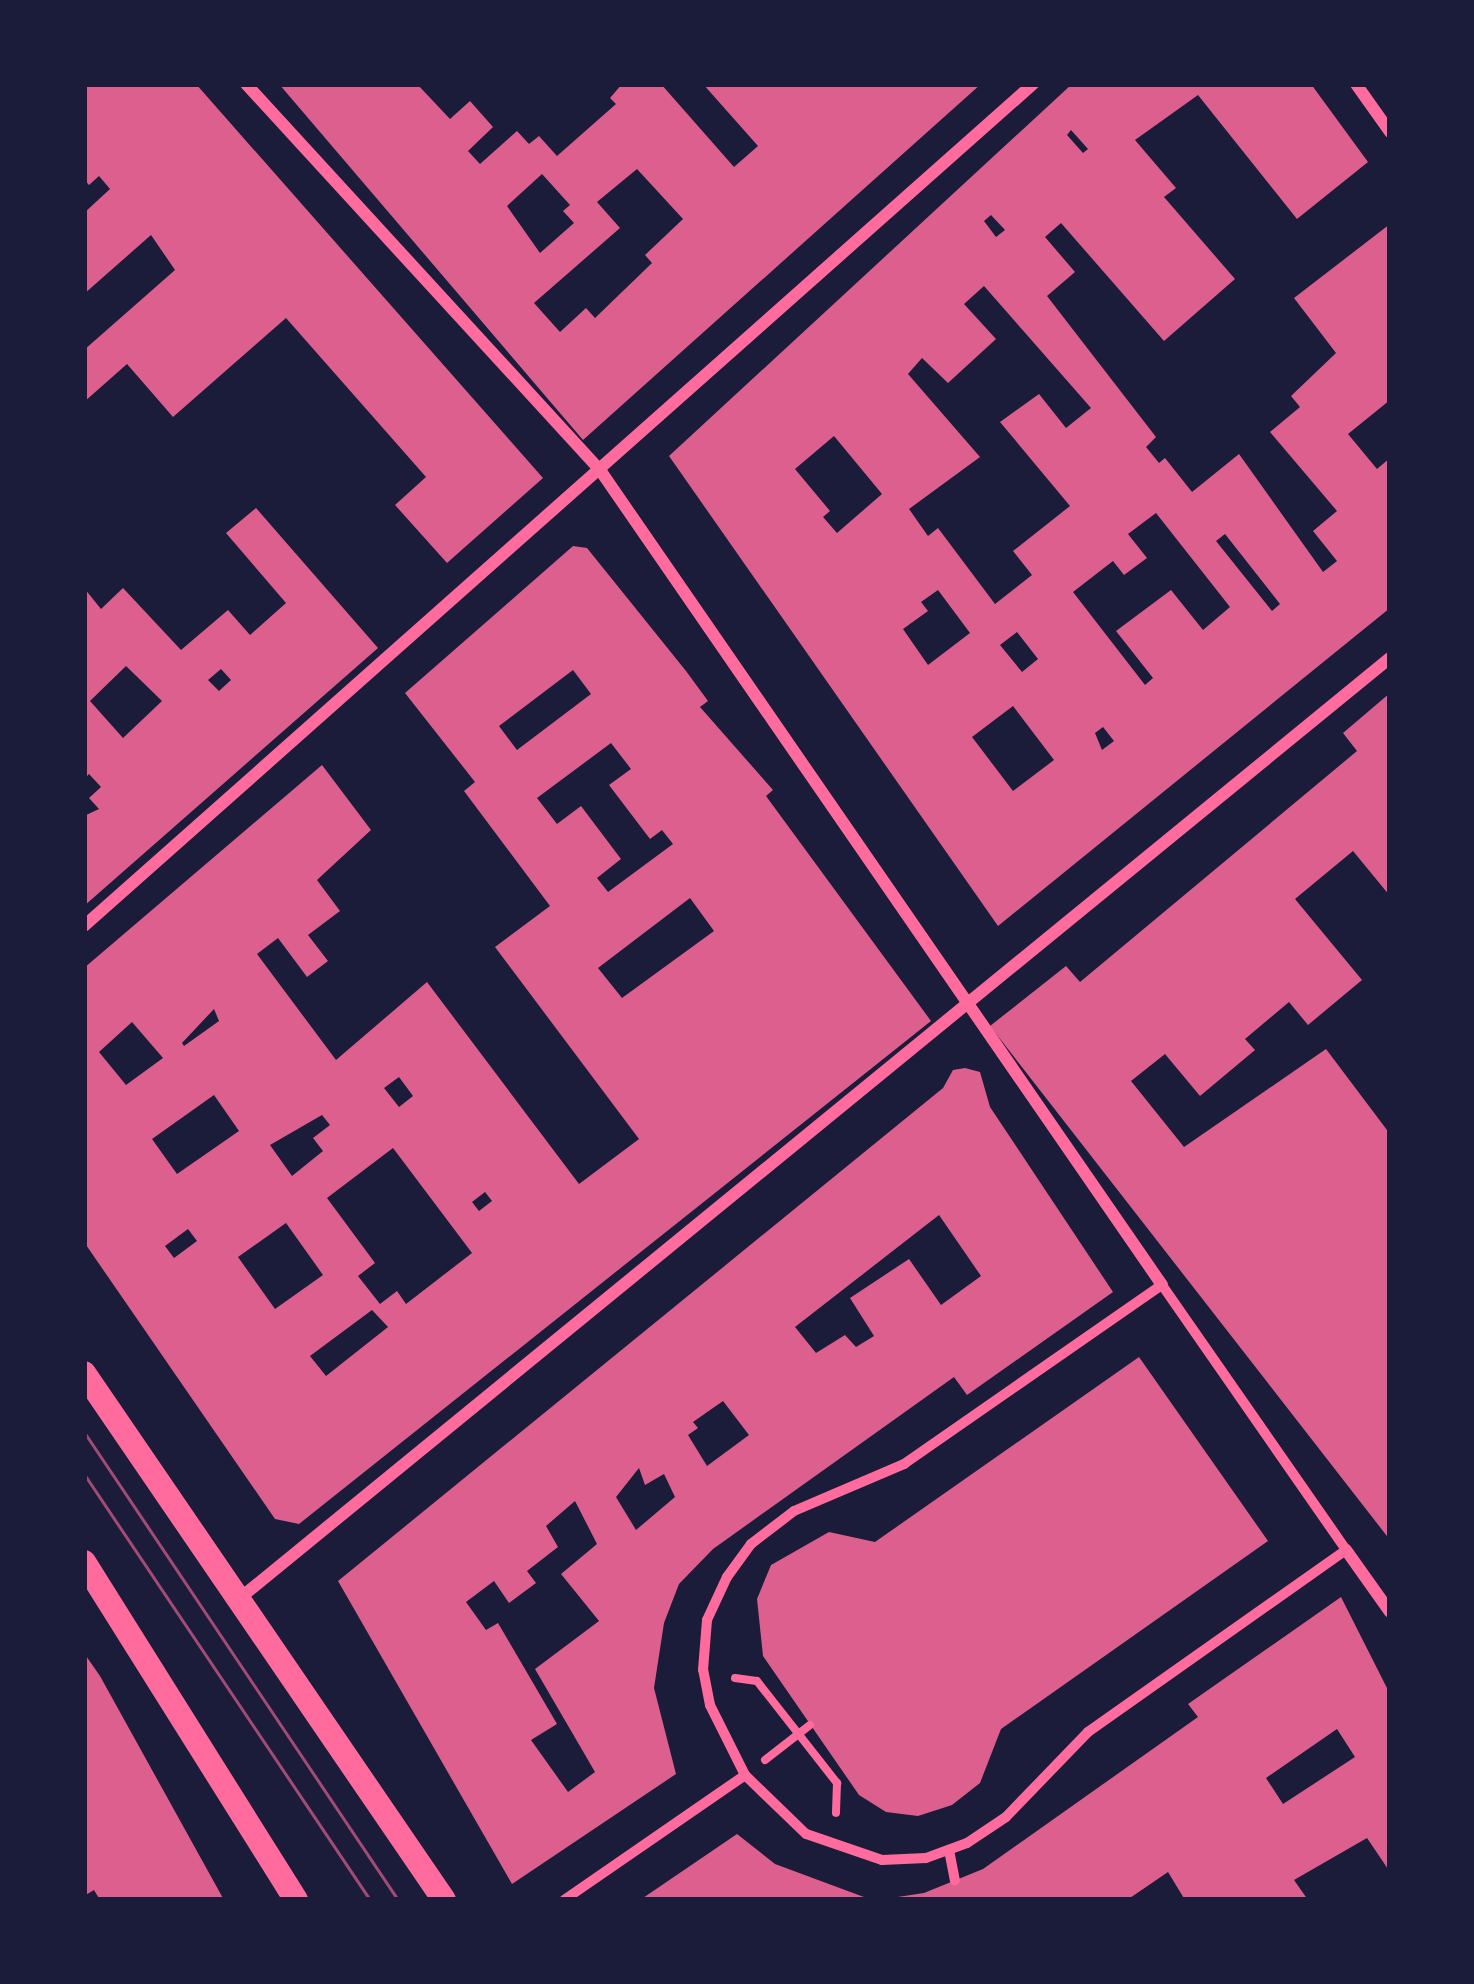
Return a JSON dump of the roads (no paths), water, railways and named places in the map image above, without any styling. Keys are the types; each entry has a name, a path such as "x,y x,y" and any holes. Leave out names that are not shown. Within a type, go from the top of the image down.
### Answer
{"main road":[{"path":"84,1373 444,1900"},
{"path":"84,1562 296,1900"}],"street":[{"path":"246,84 600,470 1390,1612"},
{"path":"84,926 1033,84"},
{"path":"1356,84 1390,132"},
{"path":"239,1599 1390,658"},
{"path":"1162,1285 904,1464 794,1511 751,1544 707,1620 703,1670 710,1705 745,1775 801,1830 882,1860 949,1850 1006,1817 1088,1732 1346,1550"},
{"path":"564,1900 745,1775"},
{"path":"949,1850 955,1880"}],"tram line":[{"path":"84,1432 398,1900"},
{"path":"84,1474 370,1900"}]}
